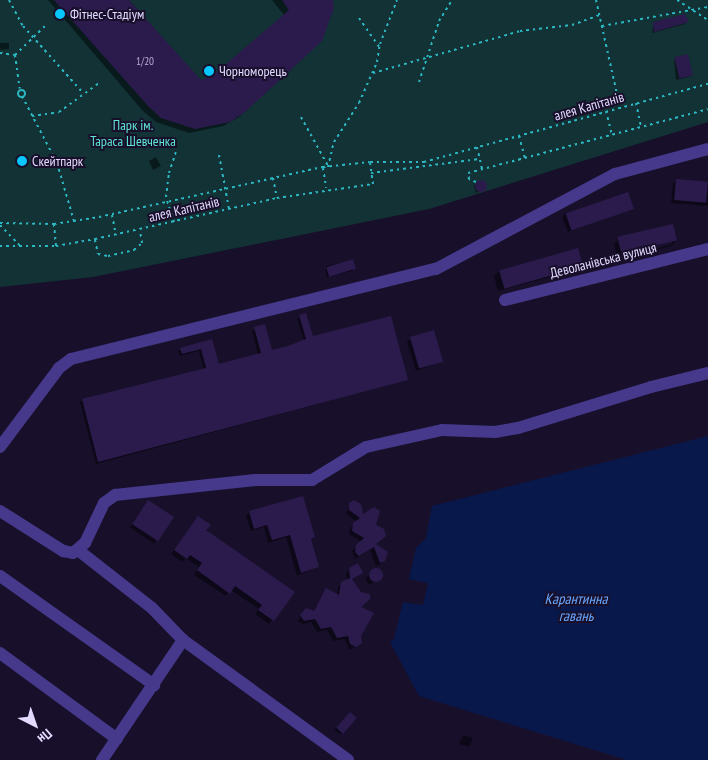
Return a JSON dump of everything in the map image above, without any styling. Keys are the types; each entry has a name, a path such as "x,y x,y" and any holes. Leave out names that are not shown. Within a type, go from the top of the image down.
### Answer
{"street":[{"path":"0,447 58,368 72,359 436,269 615,174 708,149"},
{"name":"Деволанівська вулиця","path":"505,300 708,249"},
{"path":"0,511 62,551 70,553 78,550 89,536 104,503 115,496 255,480 316,479 340,460 366,447 442,430 495,432 518,428 651,387 708,373"},
{"path":"78,550 152,608 183,640 346,760"},
{"path":"0,576 154,685"},
{"path":"102,760 183,640"},
{"path":"0,653 117,739"}],"path":[{"path":"9,0 23,26 84,94"},
{"path":"328,167 334,142 359,103 373,72 397,0"},
{"path":"418,82 438,21 452,0"},
{"path":"596,0 620,107"},
{"path":"677,0 708,20"},
{"path":"602,26 708,7"},
{"path":"373,72 520,31 572,24 599,15"},
{"path":"359,18 380,48"},
{"path":"15,55 47,24"},
{"path":"0,53 15,55"},
{"path":"15,55 20,89 18,94 22,96 58,163 74,221"},
{"path":"32,116 59,112 99,83"},
{"name":"алея Капітанів","path":"0,224 54,224 74,221 323,167 370,162 424,162 708,84"},
{"path":"20,89 24,92 22,96"},
{"path":"636,103 641,127"},
{"path":"476,182 469,178 468,173 708,109"},
{"path":"606,111 612,135"},
{"path":"301,117 328,167"},
{"path":"519,136 525,158"},
{"path":"476,147 482,169"},
{"path":"174,222 167,202 168,173 176,152"},
{"path":"219,155 229,209"},
{"path":"370,162 371,173 479,159"},
{"path":"323,167 326,188"},
{"name":"алея Капітанів","path":"0,246 56,246 116,235 326,188 372,184 371,173"},
{"path":"273,177 277,198"},
{"path":"112,214 116,235"},
{"path":"0,224 19,245"},
{"path":"54,224 56,246"},
{"path":"95,239 98,254 108,256 134,250 142,243 140,230"}],"green space":[{"name":"Парк ім. Тараса Шевченка","path":"0,0 708,0 708,122 429,209 93,277 0,287"}],"water":[{"name":"Карантинна гавань","path":"708,436 708,760 627,760 419,696 390,642 394,639 403,602 423,605 428,583 409,579 416,548 426,538 432,506"}],"building":[{"path":"54,0 129,0 201,80 212,76 289,10 282,0 333,0 334,8 322,41 245,112 230,122 195,129 161,118 148,106"},
{"path":"685,14 689,22 654,32 653,22"},
{"path":"688,54 693,75 679,79 674,57"},
{"path":"676,179 708,182 706,203 674,200"},
{"path":"483,180 486,181 486,191 479,192 476,191 475,184 476,181"},
{"path":"628,192 634,209 571,231 566,213"},
{"path":"673,224 677,241 621,253 617,237"},
{"path":"578,248 583,266 504,289 499,271"},
{"path":"353,259 356,269 329,277 326,267"},
{"path":"306,313 313,336 391,316 408,380 98,462 82,399 206,368 201,349 182,354 180,348 212,339 219,364 261,353 254,327 265,324 272,350 288,346 306,339 299,315"},
{"path":"434,330 443,362 419,369 410,337"},
{"path":"303,496 315,537 311,539 319,567 301,573 290,535 272,540 267,525 254,529 249,511"},
{"path":"148,500 174,517 158,541 132,524"},
{"path":"354,500 361,504 363,514 374,507 380,511 376,525 384,529 386,536 376,544 388,552 385,561 380,563 374,547 359,556 355,552 356,545 364,538 352,531 353,523 360,518 349,510 349,503"},
{"path":"198,516 211,525 206,530 295,592 274,621 258,610 262,605 235,586 230,594 197,570 202,563 190,555 187,559 174,550"},
{"path":"358,563 363,573 352,579 361,592 370,594 370,599 361,607 374,613 361,636 362,643 356,647 350,644 348,636 337,638 331,627 321,629 315,619 304,621 300,615 306,608 314,611 326,588 339,595 341,582 350,578 349,568"},
{"path":"376,568 381,570 383,575 381,580 376,582 371,580 369,575 371,570"},
{"path":"350,712 357,718 343,734 336,728"}],"place":[{"name":"Фітнес-Стадіум","path":"60,14"},
{"name":"Чорноморець","path":"209,71"},
{"name":"Скейтпарк","path":"22,161"}]}
